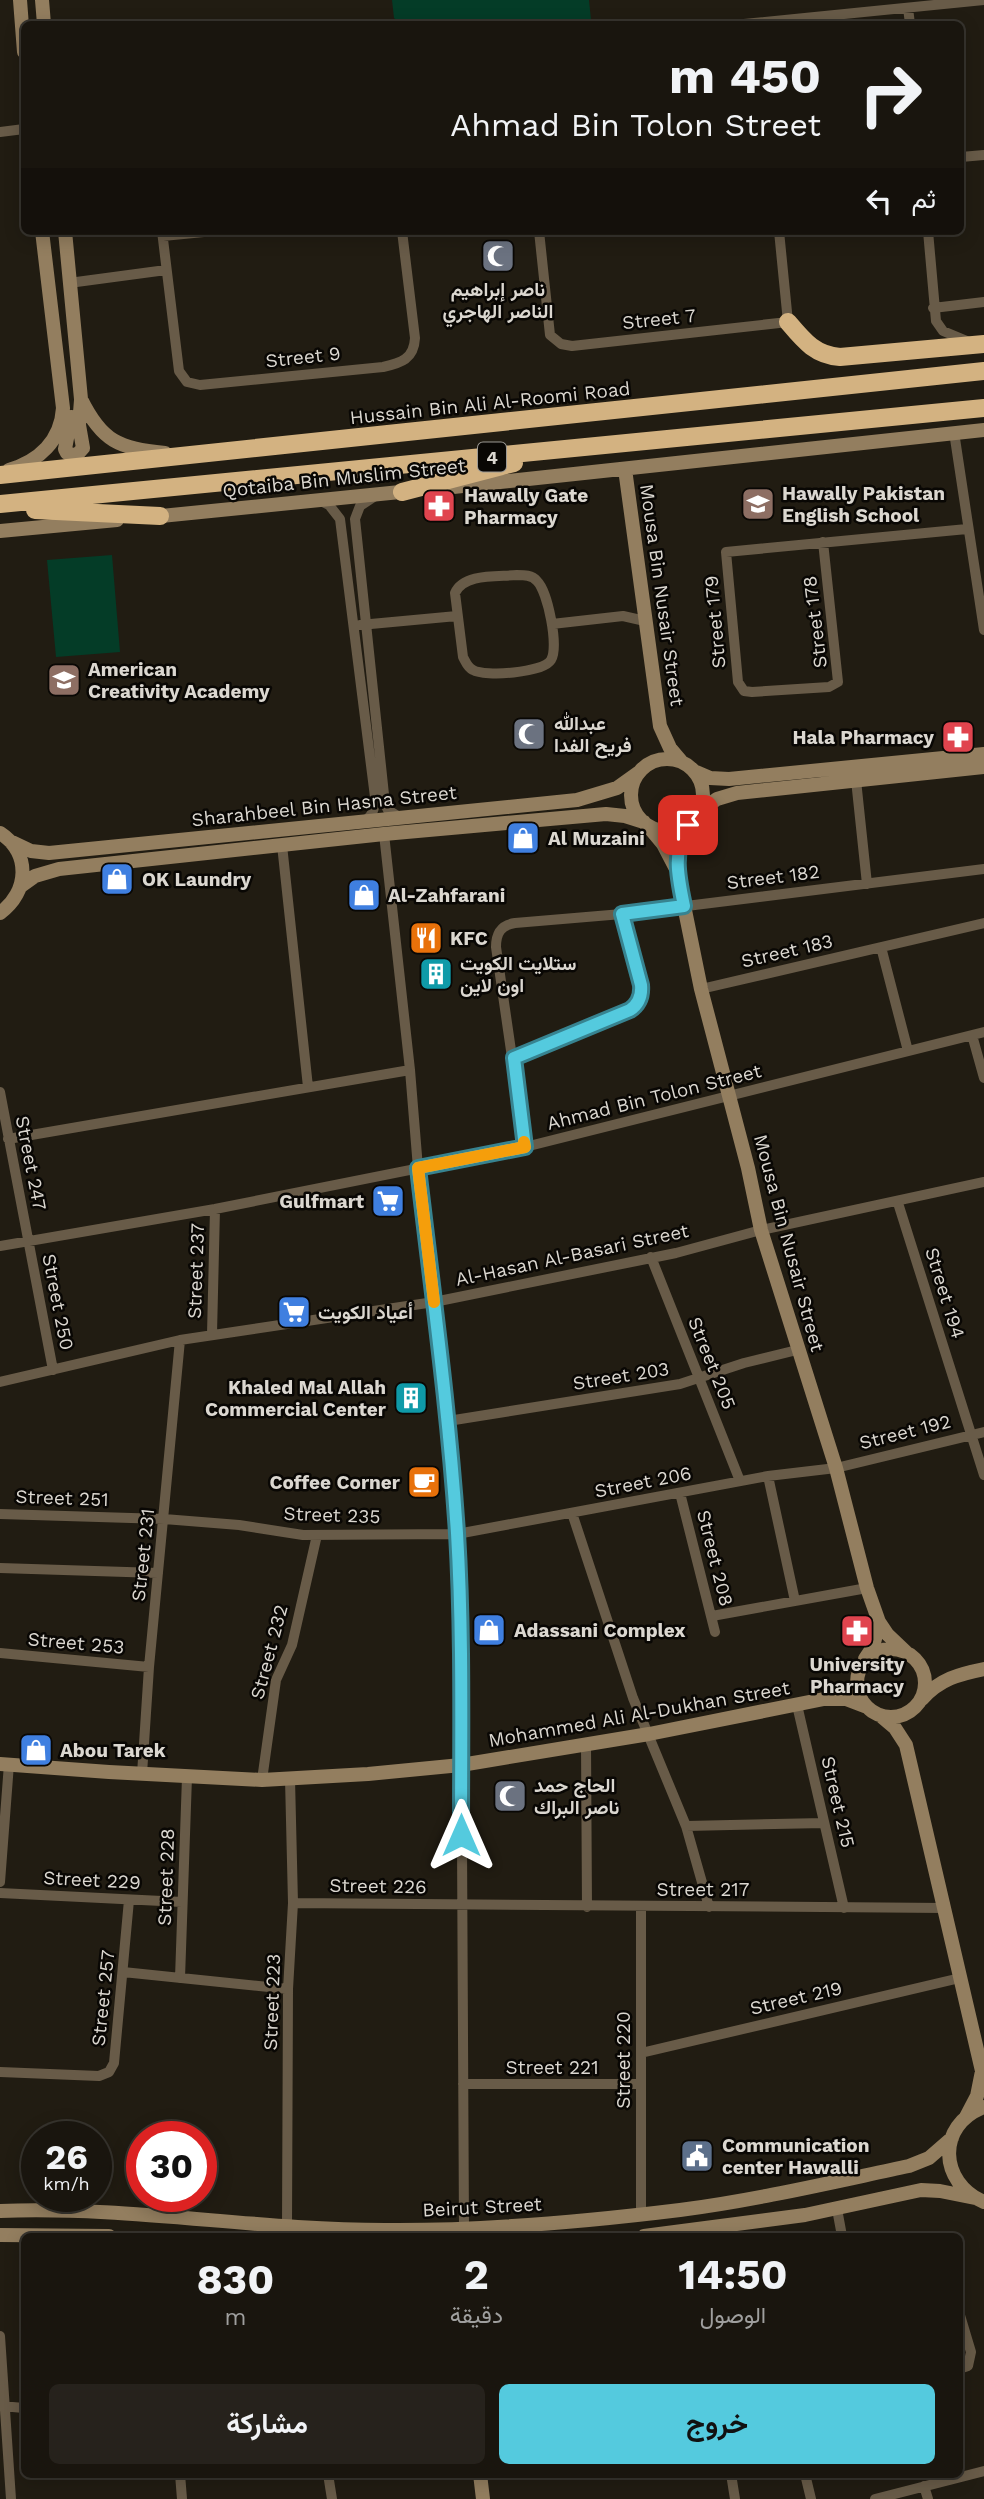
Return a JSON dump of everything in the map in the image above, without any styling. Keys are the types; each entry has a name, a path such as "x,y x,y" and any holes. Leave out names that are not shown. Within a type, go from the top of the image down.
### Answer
{"highway":[{"path":"788,323 813,350 840,357 983,350"},
{"path":"892,379 941,367 983,350"},
{"name":"Hussain Bin Ali Al-Roomi Road","path":"0,474 984,371"},
{"name":"4","path":"0,506 984,410"},
{"path":"402,492 566,450"},
{"path":"0,506 160,516"}],"street":[{"path":"20,0 22,21"},
{"path":"42,0 44,21"},
{"path":"789,21 984,0"},
{"path":"908,8 910,21"},
{"path":"0,132 21,129"},
{"path":"964,157 984,155"},
{"path":"0,474 40,456 52,444 62,423 63,408 42,235"},
{"path":"52,321 66,355 71,404 65,449 71,456 78,454 83,448 65,235"},
{"name":"Street 9","path":"163,235 179,371 190,384 204,385 383,366 407,359 415,343 402,235"},
{"name":"Street 7","path":"539,235 548,326 550,335 561,344 578,346 788,323"},
{"path":"779,235 788,323"},
{"path":"928,235 936,321 943,331 983,350"},
{"path":"69,283 166,270"},
{"path":"933,307 984,302"},
{"path":"81,399 91,420 112,441 144,451 201,455"},
{"name":"Qotaiba Bin Muslim Street","path":"0,531 402,492 984,430"},
{"path":"954,432 984,630"},
{"name":"Mousa Bin Nusair Street","path":"625,469 660,726 670,748 681,761"},
{"path":"363,822 373,811 375,797 359,625 355,519 360,506 379,494"},
{"path":"319,500 329,505 341,519 384,804 388,810 402,818"},
{"path":"823,542 967,529"},
{"name":"Street 179","path":"741,688 738,682 726,552 823,542"},
{"name":"Street 178","path":"741,688 752,692 829,687 838,682 823,542"},
{"path":"526,575 537,581 542,590 552,624 553,654 548,664 541,668 488,674 475,671 467,666 463,657 455,593 466,581 526,575"},
{"path":"359,625 457,616"},
{"path":"552,624 623,616 645,621"},
{"name":"Mousa Bin Nusair Street","path":"640,771 656,750 660,726"},
{"path":"984,754 729,779 710,778 681,761 664,759 652,762 640,771 633,784 631,796 633,807 646,824 671,831 688,825 700,811 717,799 737,793 984,767"},
{"name":"Sharahbeel Bin Hasna Street","path":"4,835 30,851 49,853 363,822 577,800 617,788 640,771"},
{"path":"696,772 702,782 704,794 700,811"},
{"path":"856,780 867,884"},
{"name":"Sharahbeel Bin Hasna Street","path":"21,887 35,876 59,869 384,834 606,814 625,816 646,824"},
{"name":"Mousa Bin Nusair Street","path":"646,824 667,850 677,871"},
{"name":"Mousa Bin Nusair Street","path":"688,825 678,850 677,871 701,989 748,1168 761,1230 836,1468 867,1588 879,1622 892,1641 911,1656"},
{"path":"384,834 457,1534 464,2229"},
{"path":"0,913 13,901 21,887 22,862 4,835"},
{"path":"282,845 308,1087"},
{"name":"Street 182","path":"514,1058 496,947 501,929 515,923 622,914 984,869"},
{"path":"525,1147 514,1058 630,1010 639,1001 642,991 640,979 622,914"},
{"name":"Street 183","path":"701,989 984,923"},
{"path":"881,947 908,1051"},
{"name":"Ahmad Bin Tolon Street","path":"0,1246 215,1209 525,1147 984,1032"},
{"path":"972,1035 984,1078"},
{"path":"8,1139 410,1070"},
{"name":"Street 247","path":"0,1092 29,1241"},
{"name":"Al-Hasan Al-Basari Street","path":"0,1382 128,1350 212,1334 434,1302 651,1257 761,1230 898,1203 984,1182"},
{"name":"Street 194","path":"898,1203 984,1475"},
{"name":"Street 237","path":"212,1334 215,1209"},
{"name":"Street 250","path":"29,1241 53,1370"},
{"name":"Street 205","path":"651,1257 740,1481"},
{"name":"Street 231","path":"142,1774 149,1667 180,1340"},
{"name":"Street 203","path":"447,1421 699,1379 744,1363 797,1350"},
{"name":"Street 192","path":"836,1468 971,1433 984,1432"},
{"name":"Street 206","path":"457,1534 768,1476 836,1468"},
{"path":"768,1476 796,1601"},
{"name":"Street 208","path":"680,1493 715,1632"},
{"path":"572,1513 633,1698 686,1826 709,1907"},
{"name":"Street 251","path":"0,1514 164,1519"},
{"name":"Street 235","path":"164,1519 230,1524 295,1534 457,1534"},
{"name":"Street 232","path":"262,1780 276,1680 292,1645 317,1535"},
{"path":"0,1568 158,1573"},
{"path":"712,1616 867,1588"},
{"path":"879,1622 873,1647 860,1669 856,1684 858,1694 867,1707 895,1728 906,1745 983,2073 977,2096 966,2117"},
{"path":"860,1669 869,1657 887,1649 911,1656 931,1668 956,1674"},
{"name":"Street 253","path":"0,1653 149,1667"},
{"path":"906,1745 909,1723 925,1678 911,1656"},
{"name":"Mohammed Ali Al-Dukhan Street","path":"824,1699 860,1669"},
{"path":"882,1717 905,1715 931,1689 956,1674 984,1669"},
{"name":"Mohammed Ali Al-Dukhan Street","path":"4,1764 187,1777 290,1779 461,1765 649,1734 824,1699 846,1699 867,1707"},
{"name":"Street 215","path":"797,1705 844,1908"},
{"path":"586,1744 587,1907"},
{"path":"0,1882 4,1764"},
{"name":"Street 228","path":"180,1978 187,1777"},
{"name":"Street 223","path":"285,2230 288,1989 293,1903 290,1779"},
{"path":"686,1826 824,1823"},
{"name":"Street 229","path":"0,1893 182,1902"},
{"name":"Street 257","path":"0,2072 99,2076 110,2072 114,2063 129,1900"},
{"name":"Street 226","path":"293,1903 461,1906"},
{"name":"Street 217","path":"461,1906 944,1908"},
{"name":"Street 220","path":"641,1906 641,2214"},
{"path":"124,1972 288,1989"},
{"name":"Street 219","path":"641,2053 960,1978"},
{"name":"Street 221","path":"463,2084 641,2084"},
{"path":"966,2117 984,2107"},
{"name":"Beirut Street","path":"0,2211 83,2210 285,2230 355,2233 574,2222 750,2198 914,2165 929,2158 952,2138 966,2117"},
{"path":"952,2138 949,2147 951,2167 960,2185 979,2200"},
{"path":"790,2190 782,2206 789,2215 795,2217"},
{"path":"700,2233 837,2209 921,2190 950,2192 979,2200"},
{"path":"750,2198 759,2200 765,2207 765,2216 759,2223"},
{"path":"837,2209 841,2233"},
{"path":"0,2235 21,2235"},
{"path":"963,2325 971,2352 968,2366 963,2368"},
{"path":"0,2336 11,2499"},
{"path":"3,2406 21,2408"},
{"path":"963,2476 984,2471"},
{"path":"180,2478 182,2499"},
{"path":"329,2478 332,2499"},
{"path":"480,2478 483,2499"},
{"path":"732,2478 735,2499"},
{"path":"806,2478 811,2499"},
{"path":"875,2499 956,2478"},
{"path":"924,2486 928,2499"}],"green space":[{"path":"392,0 589,0 591,20 398,21 394,18"},
{"path":"112,555 120,652 56,657 47,560"}],"slow traffic":[{"path":"434,1302 418,1168 525,1147 524,1142"}],"place":[{"name":"ناصر إبراهيم الناصر الهاجري","path":"498,256"},
{"name":"Hawally Pakistan English School","path":"758,504"},
{"name":"Hawally Gate Pharmacy","path":"439,506"},
{"name":"American Creativity Academy","path":"64,680"},
{"name":"عبدالله فريح الفدا","path":"529,734"},
{"name":"Hala Pharmacy","path":"958,737"},
{"name":"Al Muzaini","path":"523,838"},
{"name":"OK Laundry","path":"117,879"},
{"name":"Al-Zahfarani","path":"364,895"},
{"name":"KFC","path":"426,938"},
{"name":"ستلايت الكويت اون لاين","path":"436,974"},
{"name":"Gulfmart","path":"388,1201"},
{"name":"أعياد الكويت","path":"294,1312"},
{"name":"Khaled Mal Allah Commercial Center","path":"411,1398"},
{"name":"Coffee Corner","path":"424,1482"},
{"name":"Adassani Complex","path":"489,1630"},
{"name":"University Pharmacy","path":"857,1631"},
{"name":"Abou Tarek","path":"36,1750"},
{"name":"الحاج حمد ناصر البراك","path":"510,1796"},
{"name":"Communication center Hawalli","path":"697,2156"}],"route":[{"path":"461,1835 461,1650 457,1534 418,1168 525,1147 514,1058 630,1010 636,1005 641,996 641,985 622,914 684,906 677,857 688,825"}]}
